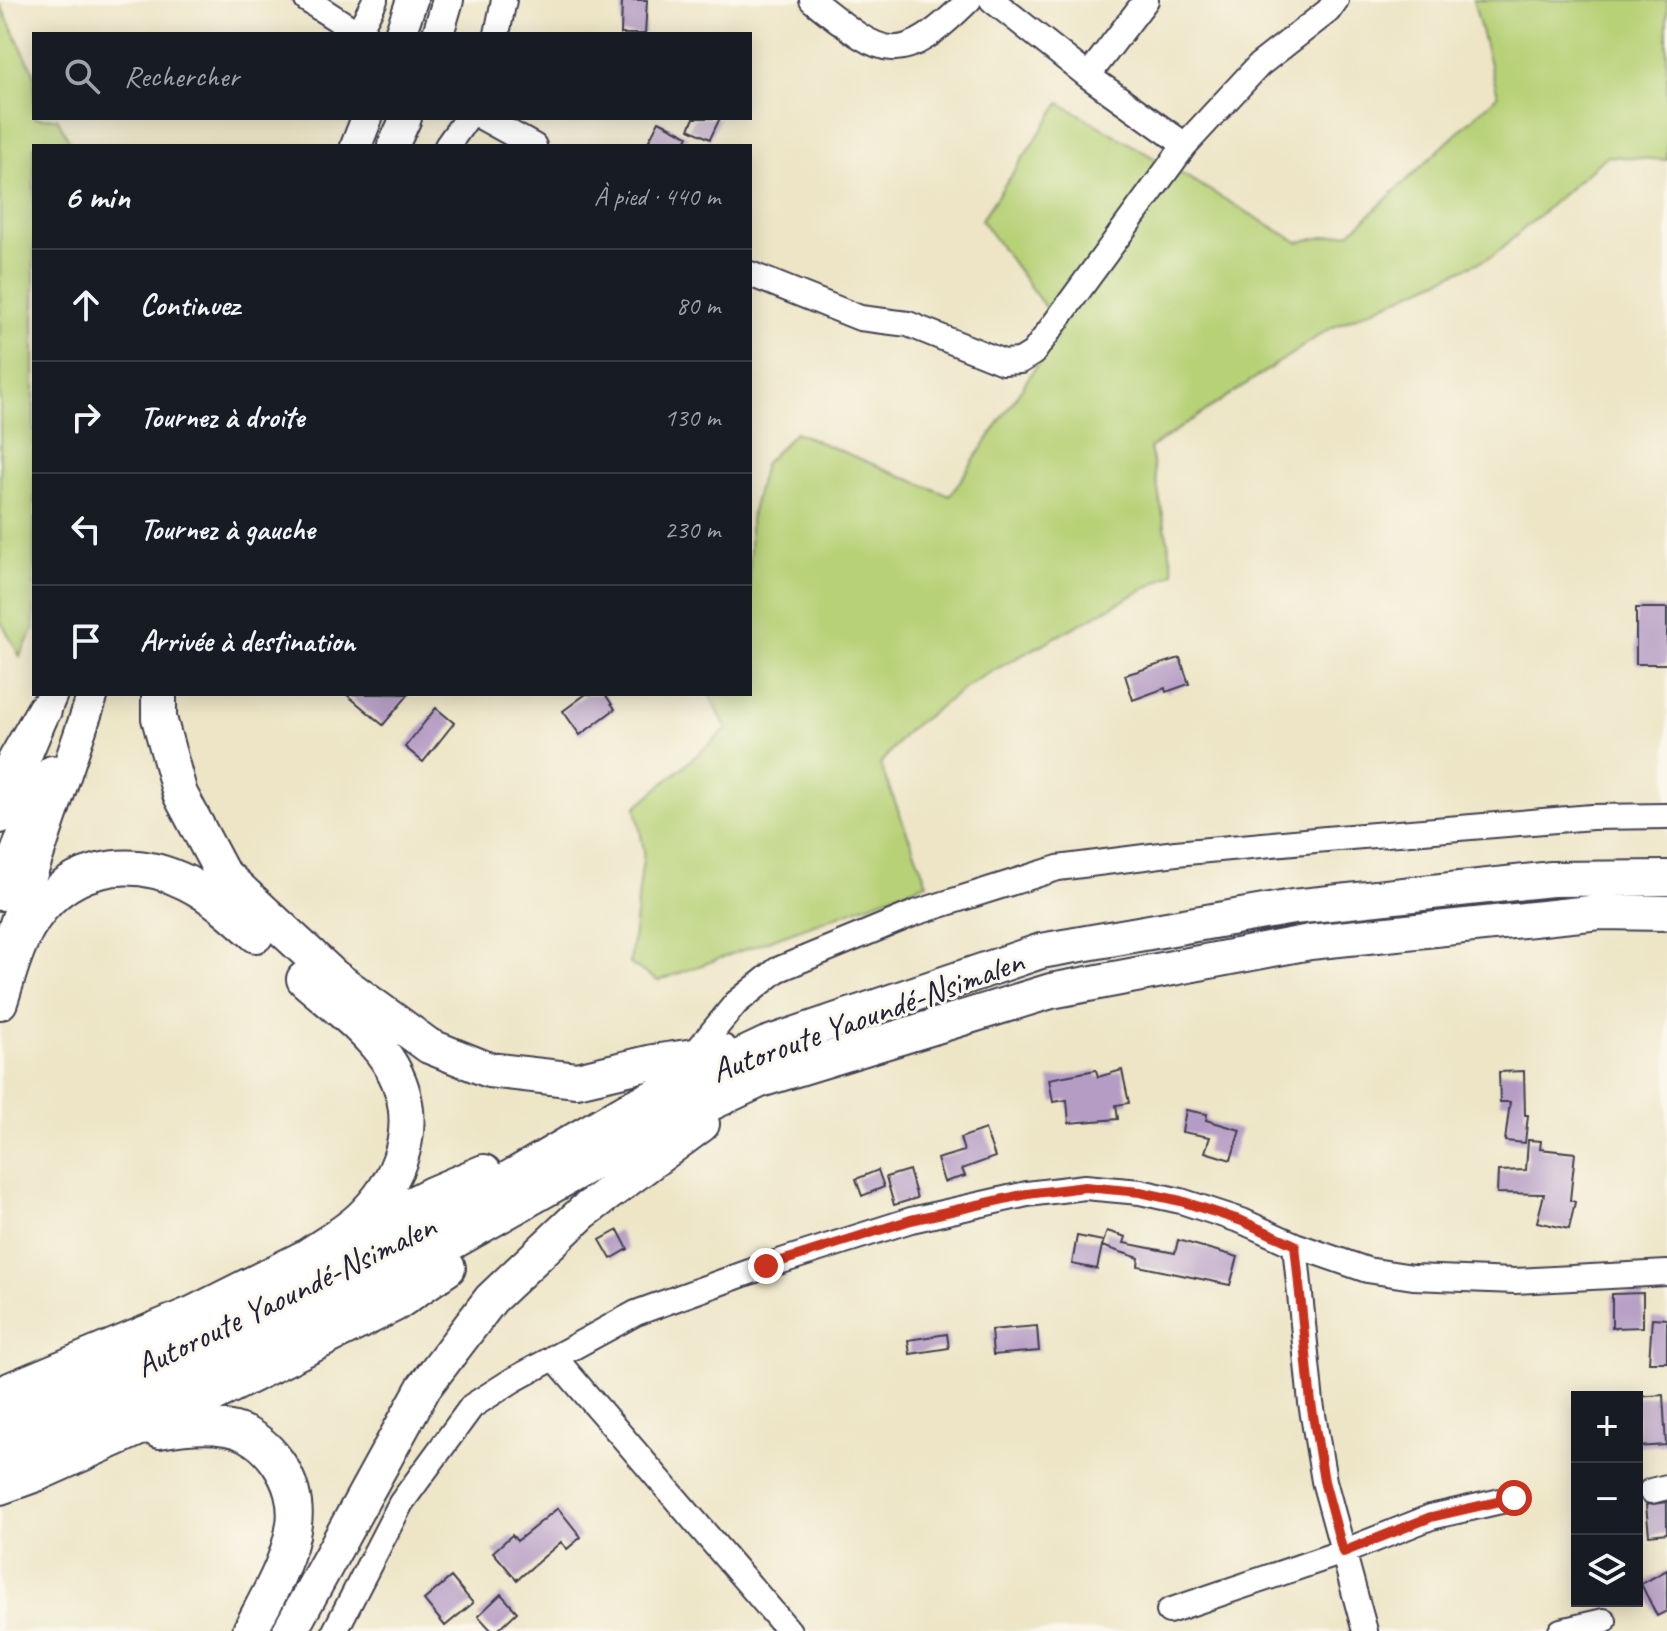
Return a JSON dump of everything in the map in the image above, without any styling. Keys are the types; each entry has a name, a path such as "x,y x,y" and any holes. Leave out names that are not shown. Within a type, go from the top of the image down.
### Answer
{"highway":[{"path":"159,696 159,718 180,794 222,873 333,976 429,1046 489,1070 577,1080 653,1062 767,1044"},
{"path":"0,787 48,702"},
{"path":"0,1002 11,965 28,927 49,900 80,876 120,866 157,871 188,883 223,906 363,1032 386,1058 401,1084 407,1113 397,1170 363,1217 306,1257"},
{"name":"Autoroute Yaoundé-Nsimalen","path":"0,1458 172,1387 378,1284 634,1123 767,1044 1041,951 1293,907 1552,879 1667,878"},
{"name":"Autoroute Yaoundé-Nsimalen","path":"0,1424 198,1345 441,1218 634,1123 760,1080 1051,991 1310,942 1600,912 1667,913"},
{"path":"290,1631 424,1387 491,1299 583,1212 760,1080"},
{"path":"0,1394 194,1313 432,1194 634,1123"},
{"path":"0,1487 198,1402 395,1304 634,1123"},
{"path":"86,1452 145,1434 204,1426 230,1428 256,1440 278,1462 293,1493 295,1521 287,1556 250,1631"}],"main road":[{"path":"401,32 412,0"},
{"path":"439,32 448,0"},
{"path":"357,144 366,120"},
{"path":"394,144 405,120"},
{"path":"0,895 31,812 91,696"},
{"path":"0,971 91,696"},
{"path":"0,818 48,702"}],"street":[{"path":"307,0 356,32"},
{"path":"359,32 375,0"},
{"path":"497,32 504,0"},
{"path":"812,0 862,40 886,50 906,48 928,35 969,0"},
{"path":"992,0 1088,76 1185,145"},
{"path":"1088,76 1146,0"},
{"path":"752,275 860,318 908,324 1003,362 1020,361 1033,353 1185,145 1259,65 1328,11 1336,0"},
{"path":"448,144 466,120"},
{"path":"487,120 530,144"},
{"path":"691,1058 736,1003 777,970 915,913 1058,868 1176,853 1373,835 1592,817 1667,816"},
{"path":"335,1631 401,1503 472,1406 636,1313 911,1220 1027,1194 1085,1187 1140,1192 1181,1201 1242,1221 1295,1245 1367,1270 1413,1277 1515,1281 1667,1273"},
{"path":"1295,1245 1311,1403 1324,1481 1365,1631"},
{"path":"554,1357 789,1631"},
{"path":"1169,1611 1343,1552 1431,1517 1514,1498"},
{"path":"1561,1631 1604,1621"}],"green space":[{"path":"1473,0 1667,0 1667,160 1606,156 1493,256 1329,329 1150,448 1174,573 976,680 908,730 880,764 927,883 658,981 630,964 644,851 636,807 727,729 710,696 752,696 752,512 764,464 795,432 950,496 1061,329 981,220 1060,103 1298,242 1351,232 1498,95"},
{"path":"0,4 32,69 32,120 58,120 71,144 32,144 32,632 20,656 0,620"}],"building":[{"path":"622,0 647,0 645,32 621,32"},
{"path":"693,120 719,120 710,139 689,129"},
{"path":"659,121 688,136 684,144 647,144"},
{"path":"1636,608 1667,608 1667,664 1636,664"},
{"path":"1180,658 1189,684 1166,692 1165,688 1133,700 1125,675"},
{"path":"348,696 407,696 383,725"},
{"path":"583,696 606,696 615,709 580,735 563,711"},
{"path":"436,708 454,723 423,762 405,747"},
{"path":"1096,1070 1098,1077 1122,1070 1129,1103 1116,1105 1118,1119 1069,1123 1067,1100 1053,1102 1049,1079"},
{"path":"1524,1071 1525,1115 1528,1115 1525,1143 1505,1141 1510,1102 1500,1102 1499,1072"},
{"path":"1186,1110 1207,1114 1206,1120 1240,1130 1231,1160 1205,1152 1210,1137 1182,1132"},
{"path":"985,1129 995,1157 962,1169 965,1176 944,1182 937,1159 964,1151 960,1138"},
{"path":"1528,1140 1541,1141 1540,1149 1575,1153 1570,1200 1575,1202 1569,1229 1537,1222 1544,1194 1497,1193 1498,1171 1526,1170"},
{"path":"878,1170 884,1187 862,1196 856,1179"},
{"path":"909,1170 917,1198 894,1205 886,1177"},
{"path":"618,1230 628,1249 611,1259 600,1240"},
{"path":"1107,1231 1126,1237 1124,1243 1175,1253 1178,1240 1238,1257 1230,1285 1138,1266 1139,1258 1102,1246"},
{"path":"1077,1236 1103,1241 1097,1269 1072,1264"},
{"path":"1643,1293 1643,1327 1612,1328 1612,1294"},
{"path":"1652,1318 1667,1319 1667,1362 1649,1362"},
{"path":"1037,1326 1039,1351 993,1355 991,1330"},
{"path":"947,1334 949,1348 910,1354 908,1340"},
{"path":"1663,1395 1666,1445 1643,1447 1643,1397"},
{"path":"1667,1502 1667,1533 1649,1535 1646,1505"},
{"path":"558,1508 581,1537 567,1549 561,1542 517,1580 493,1552 512,1535 517,1541"},
{"path":"1667,1570 1667,1611 1657,1616 1643,1583"},
{"path":"451,1577 473,1603 445,1626 424,1600"},
{"path":"501,1594 517,1612 497,1631 492,1631 478,1616"}],"route":[{"path":"766,1266 819,1252 911,1220 1027,1194 1085,1187 1140,1192 1181,1201 1242,1221 1295,1245 1311,1403 1324,1481 1343,1552 1431,1517 1514,1498"}]}
